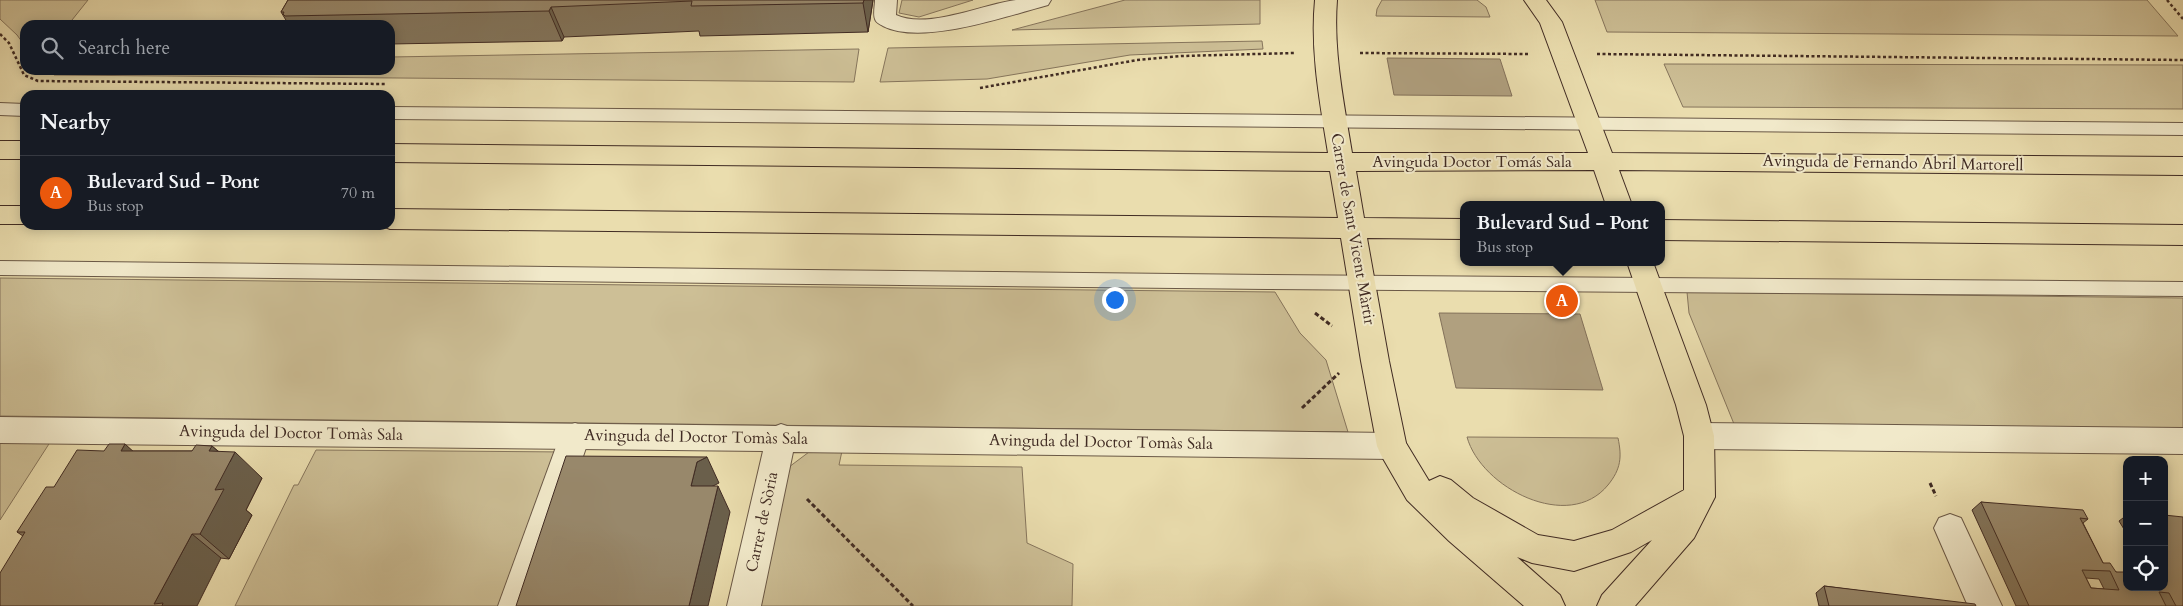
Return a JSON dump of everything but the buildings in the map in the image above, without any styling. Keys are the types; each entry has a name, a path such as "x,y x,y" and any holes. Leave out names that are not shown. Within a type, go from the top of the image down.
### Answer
{"main road":[{"name":"Carrer de Sant Vicent Màrtir","path":"1326,0 1324,21 1335,121 1375,361 1395,451 1418,490 1460,531 1505,567 1548,606"},
{"path":"1535,0 1550,22 1617,201"},
{"path":"0,150 20,150"},
{"path":"395,153 1342,162"},
{"name":"Avinguda Doctor Tomás Sala","path":"1342,162 1602,162"},
{"name":"Avinguda de Fernando Abril Martorell","path":"1602,162 2183,166"},
{"path":"0,215 20,215"},
{"path":"395,219 1460,229"},
{"path":"1665,230 2183,235"},
{"path":"1614,606 1683,528 1699,497 1699,436 1691,405 1644,274"},
{"path":"1395,451 1462,508 1532,548 1574,556 1620,542 1699,497"}],"street":[{"path":"886,0 885,18 890,23 899,26 952,23 1040,0"},
{"name":"Avinguda del Doctor Tomàs Sala","path":"0,430 92,443 575,436 781,438 1395,451"},
{"path":"515,606 575,436"},
{"path":"1699,436 2183,442"},
{"name":"Carrer de Sòria","path":"744,606 781,438"},
{"path":"1950,528 1985,606"}],"lane":[{"path":"0,110 20,110"},
{"path":"395,113 1589,123 1723,126 2183,128"},
{"path":"0,268 1363,283 1644,274 2183,289"}],"path":[{"path":"2167,0 2183,19"},
{"path":"0,34 9,43 20,66"},
{"path":"971,88 1045,78 1141,59 1293,53"},
{"path":"1352,53 1531,54"},
{"path":"1589,54 2183,60"},
{"path":"24,75 38,81 390,84"},
{"path":"1298,410 1304,408 1342,371"},
{"path":"805,498 913,606"}],"shaded area":[{"path":"0,0 88,0 72,20 20,20 20,39 0,19"},
{"path":"902,0 973,0 919,17 899,13"},
{"path":"1125,0 1260,0 1260,24 1012,30"},
{"path":"1382,0 1477,0 1486,7 1490,17 1376,16 1377,9"},
{"path":"1595,0 2147,0 2178,36 1607,32"},
{"path":"1262,41 1263,49 1130,55 987,79 880,82 888,48"},
{"path":"859,49 854,82 54,75 395,75 395,57"},
{"path":"1387,58 1500,59 1512,96 1394,95"},
{"path":"1664,64 2183,65 2183,109 1683,107"},
{"path":"0,278 1275,292 1300,333 1326,360 1348,432 0,416"},
{"path":"1687,292 2183,298 2183,431 1734,424 1689,313"},
{"path":"1439,313 1580,314 1603,390 1456,388"},
{"path":"56,433 0,520 0,434"},
{"path":"1467,437 1618,438 1619,463 1616,474 1608,485 1591,499 1571,505 1550,504 1528,498 1507,487 1489,473 1475,456"},
{"path":"813,449 842,451 839,465 1022,467 1027,543 1073,564 1072,606 761,606 789,467"},
{"path":"316,450 568,452 515,606 235,606 294,485 298,485"}],"place":[{"name":"Bulevard Sud - Pont","path":"1562,301"}]}
